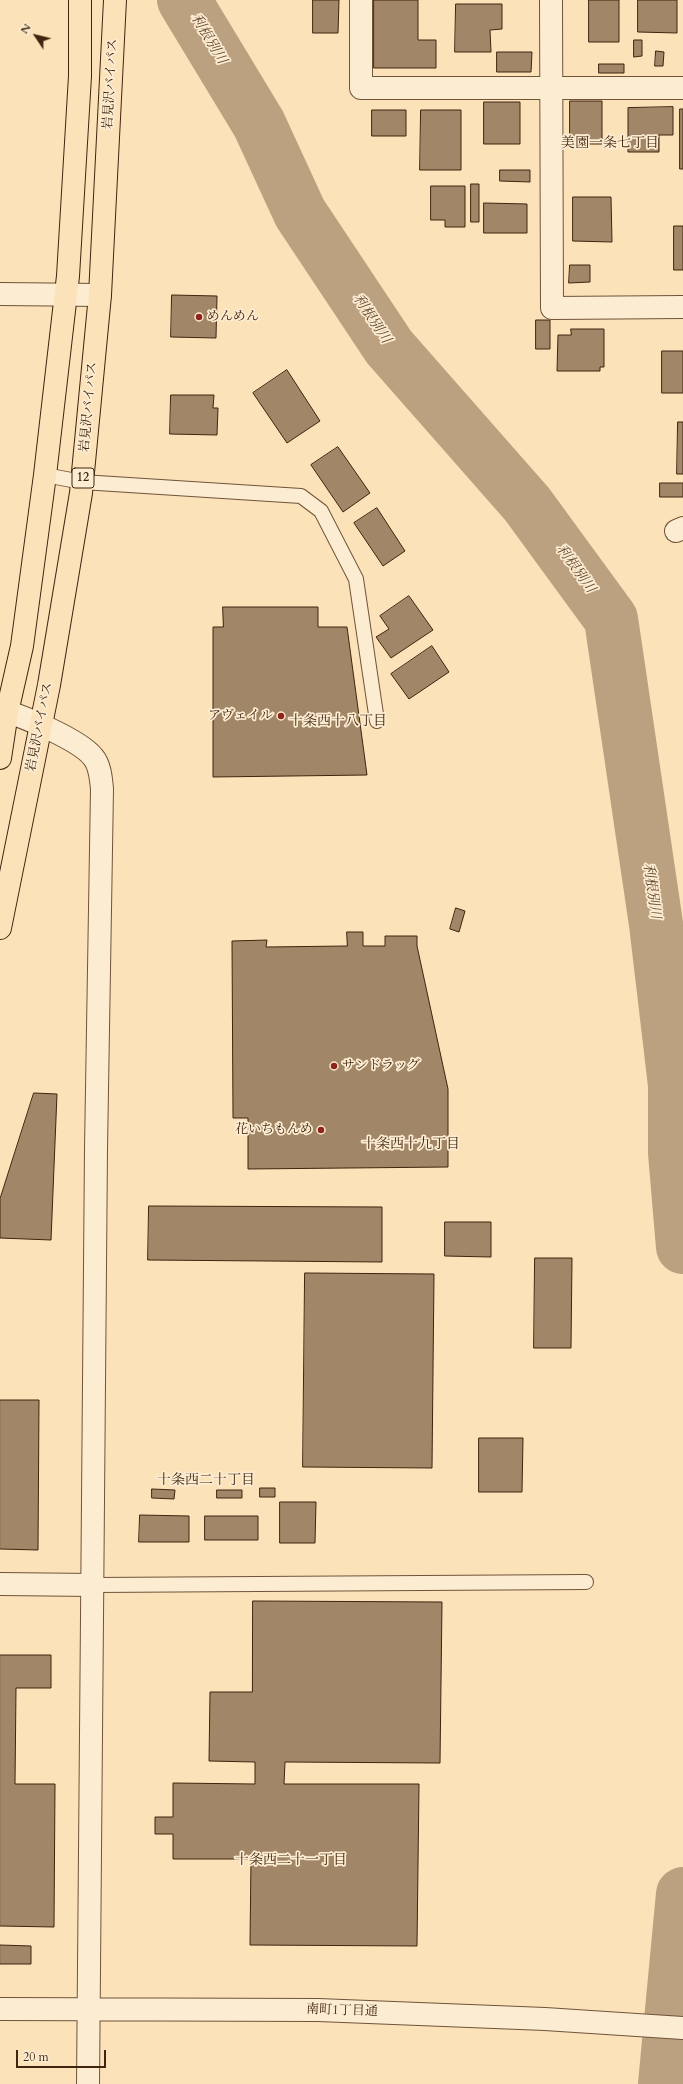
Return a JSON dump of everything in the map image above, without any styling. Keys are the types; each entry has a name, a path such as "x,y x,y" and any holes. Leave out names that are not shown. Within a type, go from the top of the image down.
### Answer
{"highway":[{"path":"0,758 4,711 22,646 45,475 66,294 80,76 80,0"},
{"name":"岩見沢バイパス","path":"0,928 40,725 82,482 100,295 115,0"}],"street":[{"path":"361,0 361,88 683,88"},
{"path":"551,0 552,308 683,307"},
{"path":"0,294 100,295"},
{"path":"4,711 40,725 81,746 94,757 100,773 102,789 96,1156 94,1585 88,2084"},
{"path":"0,1584 94,1585"},
{"name":"南町1丁目通","path":"0,2008 318,2010 545,2019 683,2028"}],"lane":[{"path":"45,475 82,482 301,496 321,511 356,579 377,721"},
{"path":"94,1585 586,1582"}],"building":[{"path":"313,0 339,0 338,33 313,33"},
{"path":"374,0 418,0 418,40 436,40 436,68 374,68"},
{"path":"589,0 619,0 619,42 589,42"},
{"path":"638,0 677,0 677,33 638,32"},
{"path":"456,4 502,4 502,29 490,30 491,52 455,52"},
{"path":"634,40 642,40 642,56 634,57"},
{"path":"656,51 664,52 663,66 655,66"},
{"path":"497,52 532,52 531,72 497,72"},
{"path":"599,64 624,64 624,73 599,73"},
{"path":"570,101 602,101 602,144 570,144"},
{"path":"484,102 520,102 520,144 484,144"},
{"path":"673,107 673,135 659,135 659,152 628,152 628,108"},
{"path":"680,109 683,109 683,169 680,169"},
{"path":"372,110 406,110 406,136 372,136"},
{"path":"421,110 461,110 461,170 420,170"},
{"path":"500,170 530,170 530,182 500,181"},
{"path":"471,184 479,184 479,222 471,222"},
{"path":"431,186 465,186 465,227 445,227 445,220 431,220"},
{"path":"573,197 611,197 612,242 573,241"},
{"path":"484,203 527,204 527,233 484,233"},
{"path":"674,226 683,226 683,270 674,270"},
{"path":"570,265 590,265 590,282 569,283"},
{"path":"172,295 217,296 216,338 171,337"},
{"path":"536,320 550,320 550,349 536,349"},
{"path":"571,329 604,329 604,367 600,367 600,371 557,371 558,335 571,335"},
{"path":"662,351 683,351 683,393 662,393"},
{"path":"287,370 320,421 287,443 253,393"},
{"path":"171,395 214,395 213,408 218,408 217,435 170,434"},
{"path":"678,422 683,422 683,474 677,474"},
{"path":"338,447 370,493 343,512 311,465"},
{"path":"660,483 683,483 683,497 660,497"},
{"path":"377,508 405,551 383,566 354,523"},
{"path":"409,596 433,630 391,658 376,637 389,629 380,616"},
{"path":"223,607 318,607 318,627 347,627 367,775 213,777 213,627 223,627"},
{"path":"432,646 449,672 409,699 391,674"},
{"path":"456,908 465,911 459,932 450,929"},
{"path":"347,932 363,932 363,946 385,946 385,936 417,936 417,946 448,1089 448,1167 248,1169 248,1118 233,1118 232,941 267,940 266,947 347,946"},
{"path":"34,1093 57,1094 51,1240 0,1238 0,1199"},
{"path":"149,1206 382,1207 382,1262 148,1260"},
{"path":"445,1222 491,1222 491,1257 445,1256"},
{"path":"535,1258 572,1258 571,1348 534,1348"},
{"path":"305,1273 434,1274 432,1468 303,1467"},
{"path":"0,1400 39,1400 38,1550 0,1549"},
{"path":"479,1438 523,1438 522,1492 479,1492"},
{"path":"260,1488 275,1488 275,1497 260,1497"},
{"path":"152,1489 175,1490 174,1499 152,1498"},
{"path":"217,1490 242,1490 242,1498 217,1498"},
{"path":"280,1502 316,1502 315,1543 280,1543"},
{"path":"140,1515 189,1516 189,1542 139,1542"},
{"path":"205,1516 258,1516 258,1540 205,1540"},
{"path":"253,1601 442,1602 440,1763 285,1762 284,1784 419,1784 417,1946 250,1945 251,1859 173,1859 173,1834 155,1834 155,1817 173,1817 173,1783 255,1784 255,1762 209,1761 210,1692 252,1692"},
{"path":"0,1655 51,1655 51,1688 16,1688 15,1784 55,1784 54,1927 0,1926"},
{"path":"0,1945 31,1946 31,1964 0,1964"}],"waterway":[{"name":"利根別川","path":"184,0 259,124 300,213 389,347 527,504 611,619 656,924 675,1085 675,1153 683,1247"},
{"name":"利根別川","path":"665,2084 683,1894"}],"place":[{"name":"めんめん","path":"199,317"},
{"name":"アヴェイル","path":"281,716"},
{"name":"サンドラッグ","path":"334,1066"},
{"name":"花いちもんめ","path":"321,1130"}],"district":[{"name":"美園一条七丁目","path":"610,144"},
{"name":"十条西十八丁目","path":"338,722"},
{"name":"十条西十九丁目","path":"411,1145"},
{"name":"十条西二十丁目","path":"206,1481"},
{"name":"十条西二十一丁目","path":"291,1861"}]}
